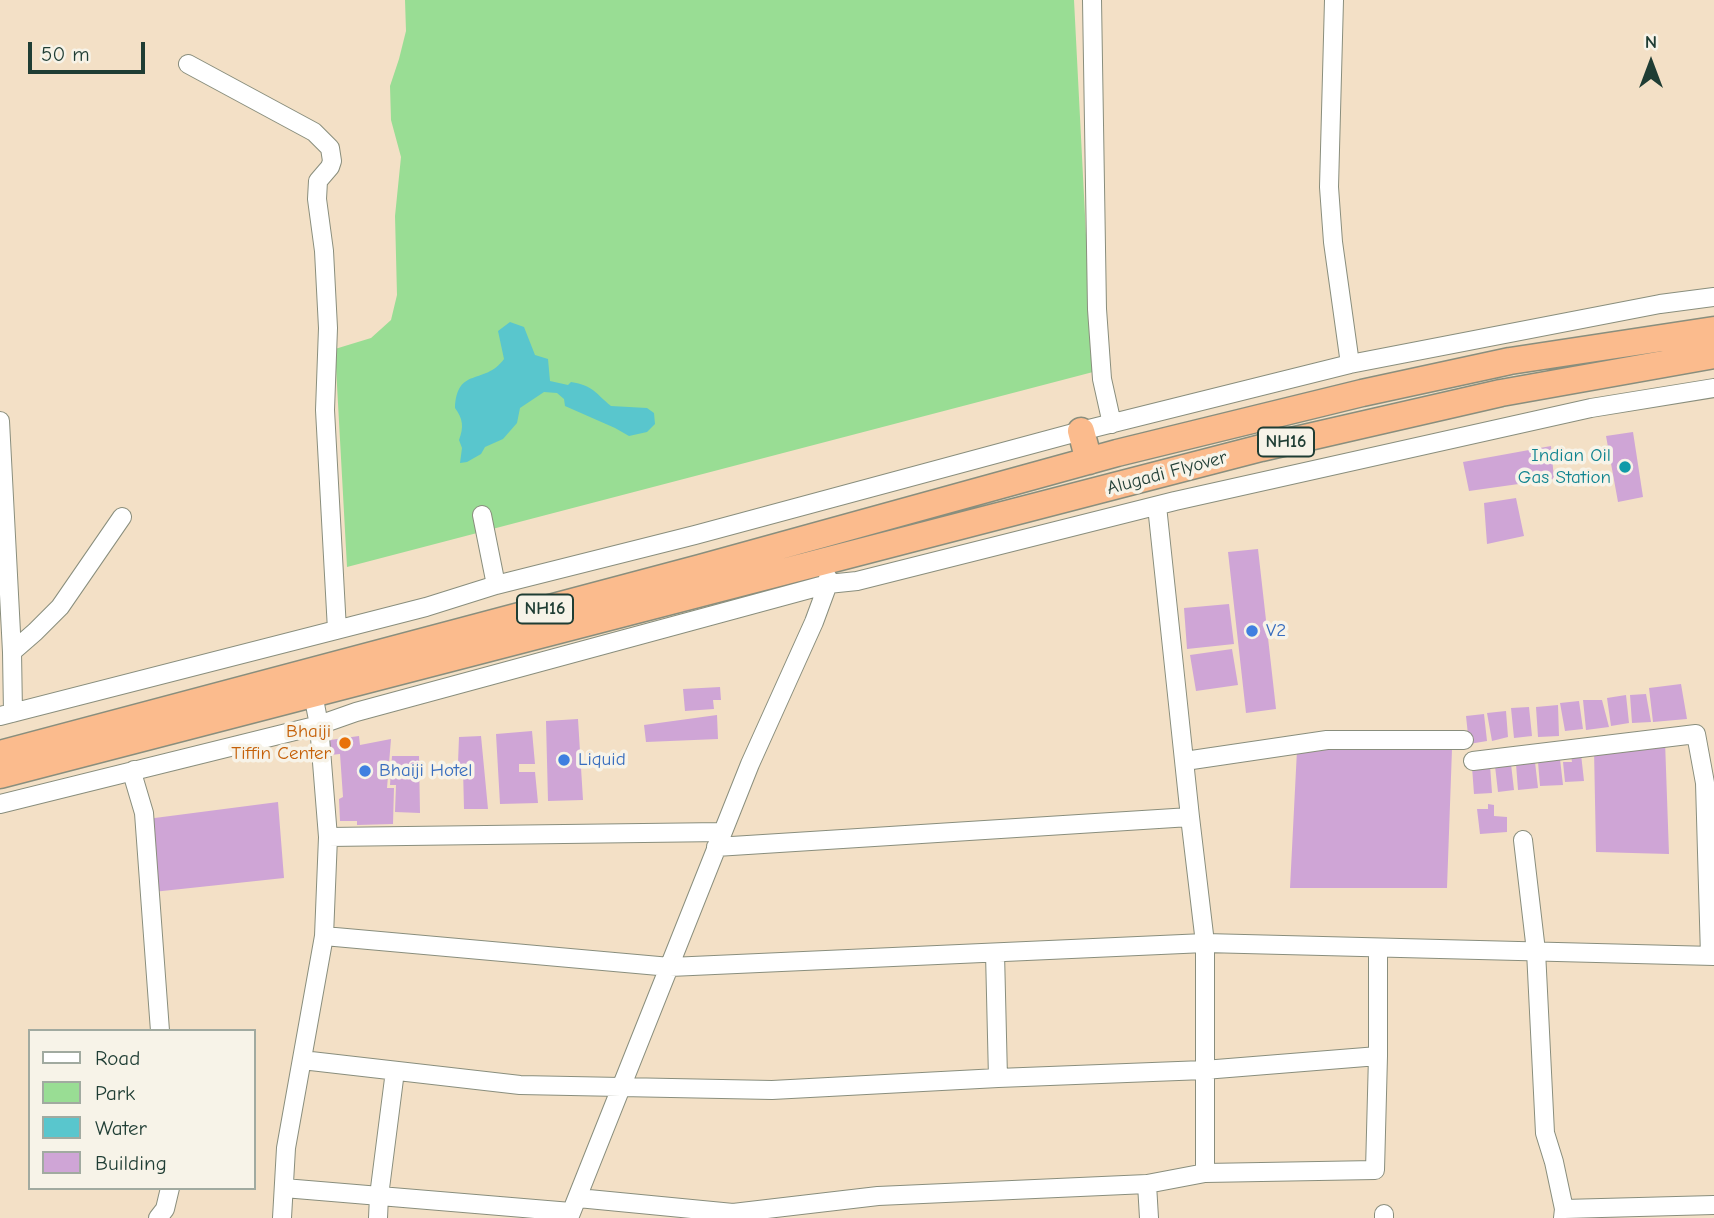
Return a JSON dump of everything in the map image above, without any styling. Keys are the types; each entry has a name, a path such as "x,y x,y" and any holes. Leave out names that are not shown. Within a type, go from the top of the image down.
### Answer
{"highway":[{"name":"Alugadi Flyover","path":"1089,461 1362,393 1510,361 1714,330"},
{"name":"Alugadi Flyover","path":"828,572 862,552 1261,448 1501,393 1714,355"},
{"path":"1081,431 1089,461"},
{"name":"NH16","path":"0,754 1089,461"},
{"name":"NH16","path":"0,775 313,694 828,572"}],"street":[{"path":"1092,0 1097,309 1102,379 1112,424"},
{"path":"1334,0 1329,187 1333,242 1350,364"},
{"path":"188,64 314,132 330,148 332,161 318,181 317,199 324,251 328,328 325,410 337,630"},
{"path":"0,421 12,652 6,709 337,630 426,607 496,584 708,531 1081,431 1350,364 1660,304 1714,297"},
{"path":"0,804 319,725 828,572 857,581 1157,506 1591,408 1714,388"},
{"path":"1157,506 1205,943 1205,1173"},
{"path":"482,515 496,584"},
{"path":"12,652 60,607 122,517"},
{"path":"573,1209 719,839 814,622 828,572"},
{"path":"282,1218 286,1148 324,936 328,837 319,725 313,694"},
{"path":"324,936 670,967 1205,943 1712,956 1705,783 1696,734 1473,761"},
{"path":"1185,761 1327,740 1464,740"},
{"path":"134,771 133,776 144,813 160,1029"},
{"path":"328,837 719,839 1190,817"},
{"path":"1523,840 1536,951 1545,1133 1554,1162 1563,1214 1714,1205"},
{"path":"284,1188 573,1209 733,1213 878,1196 1147,1184 1205,1173 1375,1170 1378,948"},
{"path":"995,953 998,1078"},
{"path":"302,1060 520,1085 772,1090 1204,1070 1378,1056"},
{"path":"378,1218 395,1071"},
{"path":"1147,1184 1149,1218"},
{"path":"158,1218 165,1209 170,1190"}],"green space":[{"path":"405,0 1074,0 1093,372 347,567 335,349 371,338 391,320 397,295 395,216 401,157 391,120 390,86 406,31"}],"water":[{"path":"510,322 524,327 535,355 548,359 550,381 585,385 611,406 647,408 654,413 655,424 647,432 629,436 565,406 564,399 557,393 544,392 520,408 517,423 503,439 485,447 481,454 467,462 460,463 462,448 459,440 462,423 455,408 457,395 466,381 488,372 504,359 498,331"}],"building":[{"name":"Indian Oil Gas Station","path":"1633,432 1643,497 1618,502 1606,436"},
{"path":"1551,446 1554,479 1469,491 1463,462"},
{"path":"1516,498 1524,536 1487,544 1484,503"},
{"name":"V2","path":"1258,549 1276,709 1246,713 1228,552"},
{"path":"1229,604 1234,644 1187,649 1184,608"},
{"path":"1232,649 1238,685 1196,691 1190,655"},
{"path":"1681,684 1687,719 1653,722 1649,688"},
{"path":"720,687 721,700 713,700 714,709 685,711 683,689"},
{"path":"1646,694 1651,722 1632,723 1630,695"},
{"path":"1626,695 1629,723 1611,726 1607,698"},
{"path":"1583,700 1602,700 1609,727 1586,730"},
{"path":"1579,701 1583,729 1565,731 1560,703"},
{"path":"1558,705 1559,736 1538,737 1536,707"},
{"path":"1529,707 1532,736 1514,738 1511,708"},
{"path":"1506,711 1508,737 1492,741 1487,713"},
{"path":"1484,714 1487,741 1469,744 1466,716"},
{"path":"717,715 718,739 646,742 644,725"},
{"name":"Liquid","path":"578,719 583,800 548,801 546,721"},
{"path":"532,731 535,764 519,764 519,772 535,772 538,803 500,804 496,734"},
{"name":"Bhaiji Hotel","path":"359,736 360,745 391,739 387,788 394,788 393,824 357,825 357,821 340,821 339,799 343,797 340,754 330,755 330,740"},
{"path":"481,736 488,809 464,809 463,769 458,763 459,737"},
{"path":"1665,741 1669,854 1596,852 1594,749"},
{"path":"1452,749 1447,888 1290,888 1297,750"},
{"path":"1581,754 1584,781 1565,782 1563,762 1572,762 1571,756"},
{"path":"392,756 419,756 420,813 395,812 396,785 390,785"},
{"path":"1560,759 1563,785 1540,786 1538,762"},
{"path":"1535,762 1538,788 1518,790 1516,764"},
{"path":"1511,764 1514,790 1498,792 1495,766"},
{"path":"1490,765 1492,793 1474,794 1472,767"},
{"path":"278,802 284,878 153,892 147,819"},
{"path":"1488,804 1494,805 1494,816 1507,817 1507,832 1480,834 1477,809 1488,809"}],"place":[{"name":"Indian Oil Gas Station","path":"1625,467"},
{"name":"V2","path":"1252,631"},
{"name":"Bhaiji Tiffin Center","path":"345,743"},
{"name":"Liquid","path":"564,760"},
{"name":"Bhaiji Hotel","path":"365,771"}]}
